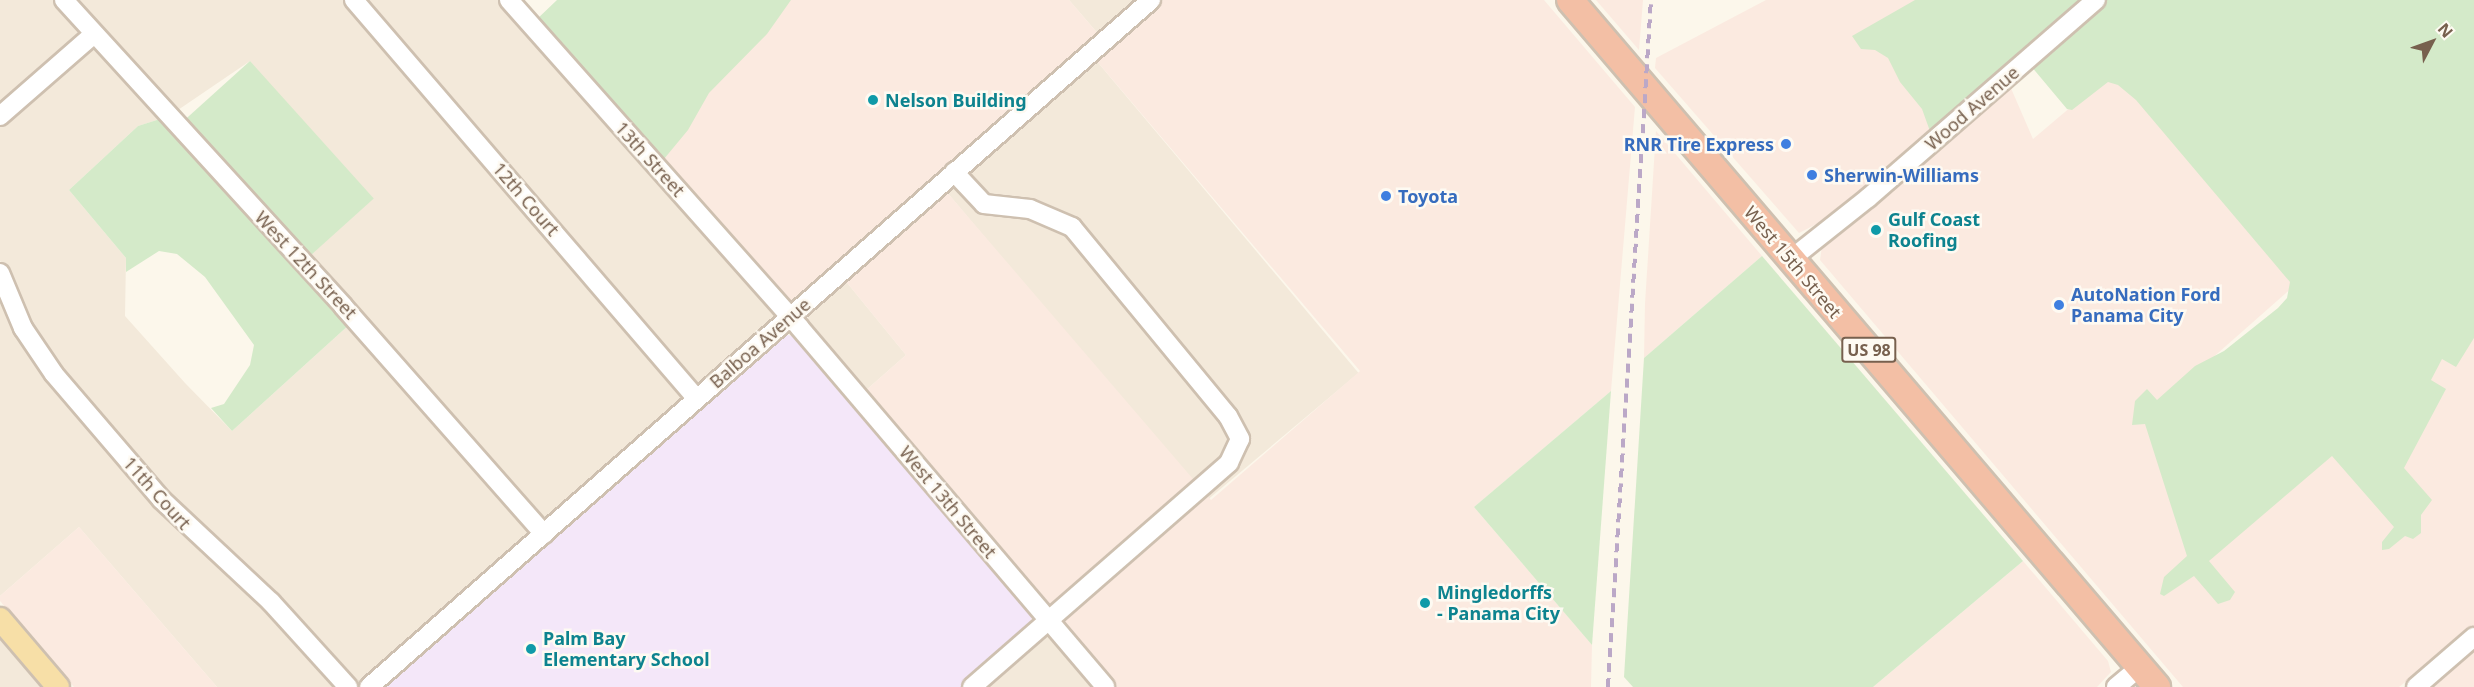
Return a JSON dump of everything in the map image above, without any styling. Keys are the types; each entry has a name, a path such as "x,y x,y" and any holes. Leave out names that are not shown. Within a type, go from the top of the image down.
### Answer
{"highway":[{"name":"West 15th Street","path":"1570,0 2157,687"}],"main road":[{"path":"0,619 58,687"}],"street":[{"name":"West 12th Street","path":"64,0 93,35 343,306 544,534"},
{"name":"12th Court","path":"354,0 697,399"},
{"name":"13th Street","path":"509,0 790,317"},
{"name":"Balboa Avenue","path":"369,687 1151,0"},
{"name":"Wood Avenue","path":"1791,259 1862,203 2096,0"},
{"path":"0,116 93,35"},
{"path":"954,172 984,204 1030,209 1072,226 1228,416 1240,440 1229,464 972,687"},
{"name":"11th Court","path":"0,273 23,328 62,383 162,500 271,602 348,687"},
{"name":"West 13th Street","path":"790,317 1105,687"},
{"path":"2416,687 2474,638"},
{"path":"2116,687 2139,667"}],"shaded area":[{"path":"0,0 54,0 83,35 0,107"},
{"path":"74,0 344,0 680,390 680,402 548,519 540,517 315,264 250,61 175,112"},
{"path":"364,0 499,0 644,156 777,314 777,318 703,382 695,383"},
{"path":"558,0 1069,0 1100,36 791,303 534,22"},
{"path":"1069,0 1140,0 1100,36"},
{"path":"1163,0 1544,0 1635,107 1611,391 1474,507 1592,645 1591,687 1114,687 864,392 906,355 844,279 945,190 1211,500 1360,371 1095,59"},
{"path":"1596,0 1643,0 1639,50"},
{"path":"1766,0 1967,0 2002,72 1840,212 1799,233 1655,68 1656,58"},
{"path":"92,45 160,119 138,126 69,190 126,258 125,316 185,383 232,431 350,324 528,530 524,541 358,686 277,597 167,495 60,369 29,324 8,271 0,261 0,125"},
{"path":"1095,59 1359,373 1206,501 943,187"},
{"path":"2118,67 2302,279 2151,412 2474,321 2474,627 2399,687 2183,687 1820,260 1822,246 2010,86 2033,139"},
{"path":"1656,131 1762,256 1644,358 1645,304"},
{"path":"844,279 906,355 864,392 807,324 808,313"},
{"path":"0,290 156,506 266,607 338,687 217,687 79,527 0,596"},
{"path":"788,335 798,338 1033,615 1027,630 962,687 381,687 780,337"},
{"path":"79,527 217,687 74,687 0,601 0,596"},
{"path":"2023,561 2108,661 2111,672 2097,687 1873,687"},
{"path":"1047,634 1096,687 981,687 1040,635"},
{"path":"0,638 42,687 0,687"},
{"path":"2474,647 2474,687 2427,687"}],"green space":[{"path":"557,0 791,0 767,34 709,93 688,130 664,159 534,22"},
{"path":"1915,0 2084,0 1931,134 1922,109 1900,82 1888,58 1875,50 1861,49 1852,36"},
{"path":"2106,0 2474,0 2474,338 2456,367 2442,359 2431,380 2446,389 2404,468 2432,500 2421,515 2421,533 2413,539 2405,536 2389,549 2382,550 2382,542 2394,527 2332,456 2209,561 2235,592 2230,600 2218,604 2194,576 2164,596 2160,594 2164,577 2187,556 2145,424 2132,425 2135,401 2147,389 2157,400 2195,366 2224,351 2278,308 2287,298 2290,282 2136,100 2118,85 2108,82 2072,110 2067,109 2031,66"},
{"path":"250,61 374,198 306,259 182,122"},
{"path":"160,119 350,324 232,431 211,408 224,404 250,365 254,345 205,277 177,254 159,251 126,272 126,258 69,190 138,126"},
{"path":"1762,256 2023,561 1873,687 1633,687 1624,677 1644,358"},
{"path":"1611,391 1592,645 1474,507"}],"railway":[{"path":"1608,687 1651,0"}],"place":[{"name":"Nelson Building","path":"873,100"},
{"name":"RNR Tire Express","path":"1786,144"},
{"name":"Sherwin-Williams","path":"1812,175"},
{"name":"Toyota","path":"1386,196"},
{"name":"Gulf Coast Roofing","path":"1876,230"},
{"name":"AutoNation Ford Panama City","path":"2059,305"},
{"name":"Mingledorffs - Panama City","path":"1425,603"},
{"name":"Palm Bay Elementary School","path":"531,649"}]}
